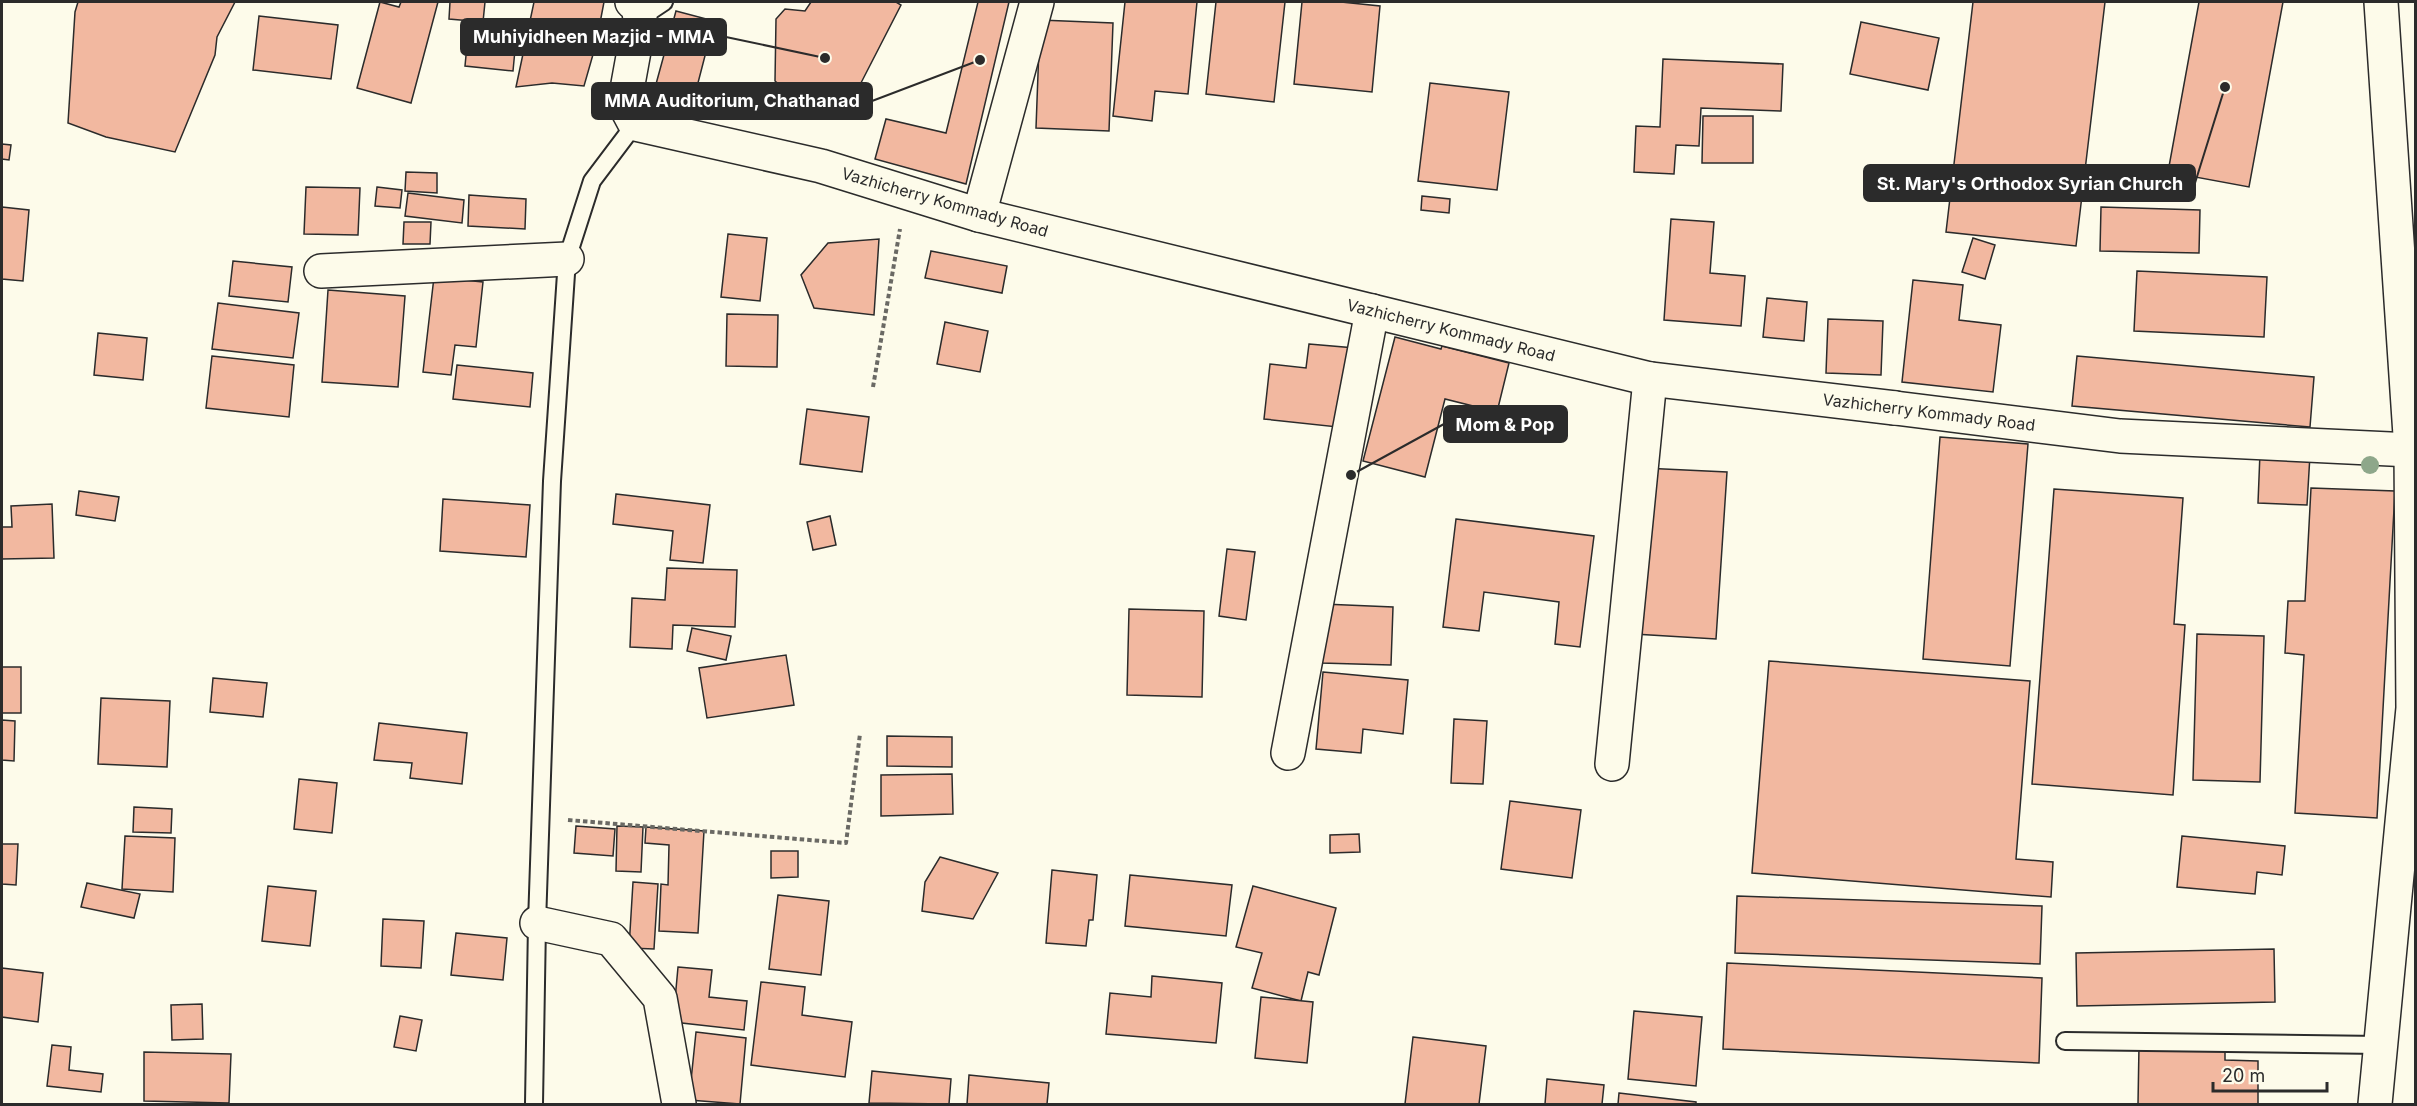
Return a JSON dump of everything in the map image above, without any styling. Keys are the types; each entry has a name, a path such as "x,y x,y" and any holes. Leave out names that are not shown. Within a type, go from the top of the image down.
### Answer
{"main road":[{"path":"979,215 1037,2"},
{"path":"2374,1104 2413,708 2410,450 2381,2"},
{"path":"635,124 627,109 628,93 646,7"},
{"name":"Vazhicherry Kommady Road","path":"635,124 821,166 979,215 1650,379 2120,436 2410,450"},
{"path":"321,270 567,260"},
{"path":"1288,753 1372,311"},
{"path":"1612,764 1650,379"},
{"path":"537,923 611,939 660,998 679,1104"}],"lane":[{"path":"534,1104 540,818 552,481 567,260 592,182 635,124"},
{"path":"2065,1041 2380,1046"}],"path":[{"path":"873,387 906,193"},
{"path":"540,818 846,843 860,734"}],"building":[{"path":"78,2 235,2 217,37 215,55 175,152 106,137 68,123 75,12"},
{"path":"380,2 399,7 401,2 438,2 411,103 357,88"},
{"path":"450,2 485,2 483,22 449,19"},
{"path":"534,2 604,2 596,44 584,86 552,83 516,87"},
{"path":"811,2 896,2 901,5 845,114 804,105 775,81 776,19 785,9 805,11"},
{"path":"978,2 1009,2 966,184 875,159 886,119 946,133"},
{"path":"1125,2 1197,2 1188,94 1155,91 1152,121 1113,116"},
{"path":"1216,2 1285,2 1274,102 1206,94"},
{"path":"1302,2 1341,2 1380,6 1372,92 1294,84"},
{"path":"1973,2 2105,2 2076,246 1946,232"},
{"path":"2199,2 2283,2 2249,187 2168,172"},
{"path":"676,11 714,21 692,106 653,95"},
{"path":"259,16 338,25 331,79 253,70"},
{"path":"1040,20 1113,23 1109,131 1036,128"},
{"path":"1861,22 1939,38 1928,90 1850,74"},
{"path":"469,24 517,29 513,71 465,66"},
{"path":"1663,59 1783,64 1781,111 1701,108 1699,146 1676,145 1674,174 1634,172 1636,126 1660,127"},
{"path":"1430,83 1509,92 1497,190 1418,181"},
{"path":"1703,116 1753,116 1753,163 1702,163"},
{"path":"2,144 11,145 9,160 2,159"},
{"path":"406,172 437,173 437,193 405,191"},
{"path":"306,187 360,188 358,235 304,234"},
{"path":"377,187 402,190 400,208 375,206"},
{"path":"408,193 464,200 462,223 405,216"},
{"path":"469,195 526,199 525,229 468,226"},
{"path":"1422,196 1450,199 1449,213 1421,210"},
{"path":"2,207 29,210 23,281 2,279"},
{"path":"2101,207 2200,210 2199,253 2100,251"},
{"path":"1671,219 1714,222 1710,273 1745,276 1741,326 1664,320"},
{"path":"404,222 431,222 430,244 403,244"},
{"path":"728,234 767,238 760,301 721,297"},
{"path":"1973,238 1995,245 1985,279 1962,272"},
{"path":"879,239 874,315 814,308 801,275 828,243"},
{"path":"931,251 1007,266 1002,293 925,278"},
{"path":"233,261 292,267 288,302 229,296"},
{"path":"2137,271 2267,277 2264,337 2134,331"},
{"path":"434,277 483,282 476,347 455,345 451,375 423,372"},
{"path":"1913,280 1963,285 1959,320 2001,325 1993,392 1902,382"},
{"path":"328,290 405,296 398,387 322,382"},
{"path":"1767,298 1807,302 1804,341 1763,337"},
{"path":"218,303 299,313 293,358 212,349"},
{"path":"727,314 778,315 777,367 726,366"},
{"path":"1828,319 1883,321 1881,375 1826,373"},
{"path":"945,322 988,331 980,372 937,364"},
{"path":"98,333 147,338 143,380 94,375"},
{"path":"1395,337 1509,363 1497,412 1445,399 1425,477 1363,461"},
{"path":"1309,344 1355,348 1347,428 1264,419 1270,364 1306,368"},
{"path":"212,356 294,365 289,417 206,408"},
{"path":"2077,356 2314,377 2310,427 2072,406"},
{"path":"457,365 533,373 530,407 453,399"},
{"path":"807,409 869,417 862,472 800,464"},
{"path":"1940,437 2028,444 2010,666 1923,659"},
{"path":"2260,453 2310,455 2307,505 2258,503"},
{"path":"1643,468 1727,472 1716,639 1634,634"},
{"path":"2311,488 2395,491 2377,818 2295,813 2304,655 2285,653 2288,601 2305,601"},
{"path":"2054,489 2183,498 2174,624 2185,625 2173,795 2032,784"},
{"path":"79,491 119,497 115,521 76,515"},
{"path":"616,494 710,505 703,563 670,560 673,531 613,524"},
{"path":"443,499 530,505 526,557 440,551"},
{"path":"52,504 54,558 2,559 2,527 12,527 11,506"},
{"path":"830,516 836,545 813,550 807,522"},
{"path":"1456,519 1594,536 1580,647 1555,644 1559,602 1484,592 1479,631 1443,627"},
{"path":"1227,549 1255,552 1246,620 1219,616"},
{"path":"667,568 737,570 735,627 673,625 672,649 630,647 632,598 665,600"},
{"path":"1323,604 1393,607 1391,665 1321,663"},
{"path":"1129,609 1204,611 1202,697 1127,695"},
{"path":"692,628 731,636 726,660 687,651"},
{"path":"2197,634 2264,636 2260,782 2193,780"},
{"path":"786,655 794,705 707,718 699,668"},
{"path":"1769,661 2030,681 2016,859 2053,862 2051,897 1752,873"},
{"path":"2,667 21,667 21,713 2,713"},
{"path":"1323,672 1408,680 1403,734 1363,729 1361,753 1316,749"},
{"path":"213,678 267,683 263,717 210,712"},
{"path":"101,698 170,701 167,767 98,764"},
{"path":"1454,719 1487,721 1483,784 1451,783"},
{"path":"2,720 15,721 14,761 2,760"},
{"path":"379,723 467,733 462,784 410,778 412,763 374,760"},
{"path":"887,736 952,737 952,767 887,766"},
{"path":"952,774 953,814 881,816 881,775"},
{"path":"299,779 337,783 332,833 294,829"},
{"path":"1510,801 1581,810 1572,878 1501,869"},
{"path":"134,807 172,809 171,833 133,832"},
{"path":"576,826 615,829 613,856 574,853"},
{"path":"617,826 643,827 641,872 616,871"},
{"path":"646,827 704,831 698,933 659,931 661,884 668,885 669,845 645,843"},
{"path":"1359,834 1360,852 1330,853 1330,835"},
{"path":"125,836 175,838 173,892 122,889"},
{"path":"2182,836 2285,846 2282,875 2257,872 2255,894 2177,887"},
{"path":"2,844 18,844 16,885 2,884"},
{"path":"771,851 798,851 798,877 771,878"},
{"path":"940,857 998,873 973,919 922,911 925,882"},
{"path":"1052,870 1097,875 1093,920 1089,920 1086,946 1046,943"},
{"path":"1130,875 1232,885 1226,936 1125,926"},
{"path":"633,882 658,884 654,949 629,948"},
{"path":"87,883 140,894 134,918 81,907"},
{"path":"268,886 316,891 310,946 262,941"},
{"path":"1253,886 1336,908 1319,975 1308,972 1301,1001 1252,988 1262,953 1236,947"},
{"path":"778,895 829,901 821,975 769,969"},
{"path":"1737,896 2042,906 2040,964 1735,953"},
{"path":"383,919 424,921 421,968 381,966"},
{"path":"456,933 507,938 503,980 451,975"},
{"path":"2274,949 2275,1002 2077,1006 2076,953"},
{"path":"1727,963 2042,978 2039,1063 1723,1049"},
{"path":"678,967 712,970 709,997 747,1001 744,1030 673,1022"},
{"path":"2,968 43,973 38,1022 2,1017"},
{"path":"1152,976 1222,983 1216,1043 1106,1034 1110,993 1151,997"},
{"path":"761,982 805,987 802,1015 852,1022 845,1077 751,1065"},
{"path":"1261,997 1313,1002 1307,1063 1255,1058"},
{"path":"202,1004 203,1039 172,1040 171,1005"},
{"path":"1634,1011 1702,1017 1696,1086 1628,1079"},
{"path":"400,1016 422,1020 416,1051 394,1047"},
{"path":"696,1032 746,1038 740,1104 689,1100"},
{"path":"1413,1037 1486,1046 1479,1104 1405,1104"},
{"path":"52,1045 71,1047 69,1070 103,1074 101,1092 47,1086"},
{"path":"2139,1045 2225,1046 2225,1060 2258,1061 2258,1104 2138,1104"},
{"path":"144,1052 231,1054 229,1103 144,1101"},
{"path":"872,1071 951,1079 949,1104 869,1103"},
{"path":"969,1075 1049,1083 1047,1104 967,1104"},
{"path":"1547,1079 1604,1085 1602,1104 1545,1104"},
{"path":"1619,1093 1696,1102 1696,1104 1618,1104"}],"place":[{"name":"Muhiyidheen Mazjid - MMA","path":"825,58"},
{"name":"MMA Auditorium, Chathanad","path":"980,60"},
{"name":"St. Mary's Orthodox Syrian Church","path":"2225,87"},
{"name":"Mom & Pop","path":"1351,475"}]}
